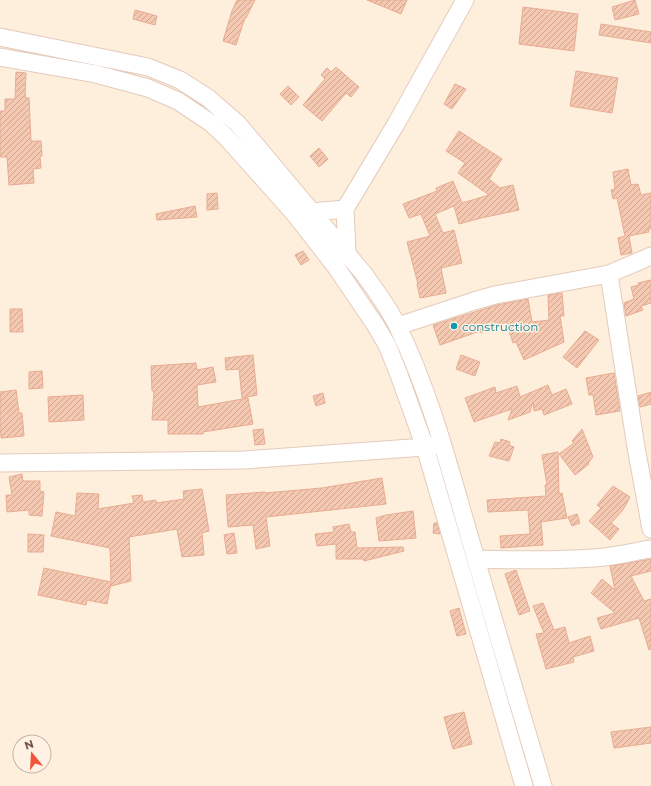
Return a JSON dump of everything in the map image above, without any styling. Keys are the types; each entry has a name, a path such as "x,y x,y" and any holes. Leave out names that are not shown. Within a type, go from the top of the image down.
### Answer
{"street":[{"path":"347,253 345,209 396,124 466,0"},
{"path":"0,37 148,67 180,80 208,98 238,124 364,274 398,326 414,362 442,444 543,786"},
{"path":"0,57 96,74 148,88 178,101 210,123 226,137 294,213 336,267 376,326 387,345 398,372 425,447 524,786"},
{"path":"119,80 123,62"},
{"path":"312,212 345,209"},
{"path":"398,326 495,295 609,274 651,256"},
{"path":"609,274 636,447 651,529"},
{"path":"0,462 244,460 425,447 442,444"},
{"path":"476,559 554,560 594,558 651,549"}],"building":[{"path":"237,0 255,0 245,18 236,45 223,41"},
{"path":"367,0 407,0 401,14"},
{"path":"635,0 639,14 615,20 612,7"},
{"path":"523,7 578,14 574,51 519,44"},
{"path":"135,10 157,16 155,25 133,19"},
{"path":"601,24 651,32 651,43 599,35"},
{"path":"336,67 359,87 351,97 346,93 322,121 303,105 325,79 321,75 327,68 331,72"},
{"path":"576,71 618,78 612,113 570,106"},
{"path":"16,72 26,73 25,98 29,98 31,141 41,141 42,156 40,156 41,168 33,169 34,183 9,185 7,157 0,157 0,111 5,111 5,99 15,99"},
{"path":"455,84 466,89 452,109 444,104"},
{"path":"288,86 299,97 291,105 280,94"},
{"path":"459,131 502,159 489,179 500,188 513,185 519,210 459,224 454,206 435,214 443,233 454,230 462,263 441,268 446,293 420,298 418,284 407,242 430,236 421,214 409,218 403,204 437,191 436,188 453,181 462,203 489,195 458,173 465,163 446,151"},
{"path":"319,148 328,159 319,167 310,156"},
{"path":"628,169 631,185 638,184 641,195 651,193 651,229 648,229 649,232 629,236 632,253 621,255 618,238 625,236 617,198 613,199 611,190 615,189 613,172"},
{"path":"217,193 218,209 207,210 207,194"},
{"path":"195,206 197,217 157,220 156,214"},
{"path":"303,251 309,260 301,265 295,255"},
{"path":"651,280 651,303 641,306 643,310 626,316 624,303 634,299 631,287 639,285 638,283"},
{"path":"562,293 564,316 560,316 564,342 524,360 516,342 513,343 506,322 481,333 480,331 440,345 433,325 497,305 528,299 532,322 549,320 548,295"},
{"path":"10,309 22,309 23,332 10,332"},
{"path":"585,331 599,340 577,368 563,357"},
{"path":"253,355 257,395 242,398 239,369 226,370 225,358"},
{"path":"461,355 480,362 475,376 456,369"},
{"path":"196,363 197,370 213,367 216,382 197,385 198,407 248,398 253,424 203,432 203,434 168,434 168,420 152,420 154,391 152,391 151,366"},
{"path":"42,371 43,388 29,389 29,372"},
{"path":"614,373 620,411 596,415 593,395 589,395 586,378"},
{"path":"548,385 552,395 566,389 572,404 544,415 542,409 534,411 533,402 530,412 508,420 512,409 474,422 465,398 495,387 496,393 517,386 520,397"},
{"path":"16,390 19,413 22,413 24,436 1,438 0,392"},
{"path":"651,392 651,404 640,407 638,396"},
{"path":"323,393 325,403 316,406 313,396"},
{"path":"83,395 84,420 49,422 48,397"},
{"path":"263,429 265,444 255,445 253,430"},
{"path":"582,429 593,457 588,463 589,464 575,475 559,454 574,443 572,441"},
{"path":"501,439 510,442 509,445 514,447 509,461 489,456 495,442 500,443"},
{"path":"558,452 559,494 562,493 567,518 541,522 543,545 501,548 500,536 530,534 528,510 488,512 487,500 546,496 545,485 547,485 542,455"},
{"path":"22,474 23,481 40,481 40,491 44,492 42,516 29,515 29,510 7,512 6,495 12,495 9,477"},
{"path":"382,478 386,504 266,517 270,546 256,549 253,525 228,527 226,495 322,488"},
{"path":"613,486 630,497 623,510 611,523 619,529 610,540 589,521 601,508 597,505"},
{"path":"202,489 209,531 202,533 204,555 182,557 177,529 129,537 131,581 111,586 111,583 107,604 87,600 86,605 38,595 44,568 111,582 110,548 51,536 56,512 75,516 77,493 99,494 98,509 134,503 132,496 142,495 143,502 156,500 156,503 184,499 183,491"},
{"path":"413,511 416,538 379,541 376,518"},
{"path":"577,514 580,523 572,526 568,517"},
{"path":"434,523 437,523 440,534 433,533"},
{"path":"349,524 351,532 355,532 357,548 403,547 404,551 364,561 363,559 336,559 336,544 317,546 315,534 334,532 333,527"},
{"path":"234,533 237,553 227,554 224,535"},
{"path":"28,534 44,535 43,552 28,552"},
{"path":"651,559 651,571 631,576 644,601 651,599 651,649 649,650 639,618 601,629 597,618 615,613 591,593 602,579 615,590 610,566"},
{"path":"516,570 530,611 519,615 505,574"},
{"path":"543,603 554,630 565,627 569,643 590,636 594,651 573,657 574,662 546,669 536,634 544,633 533,606"},
{"path":"459,608 466,634 457,636 450,611"},
{"path":"464,712 472,744 453,749 444,717"},
{"path":"651,727 651,743 614,748 611,732"}],"place":[{"name":"construction","path":"454,326"}]}
